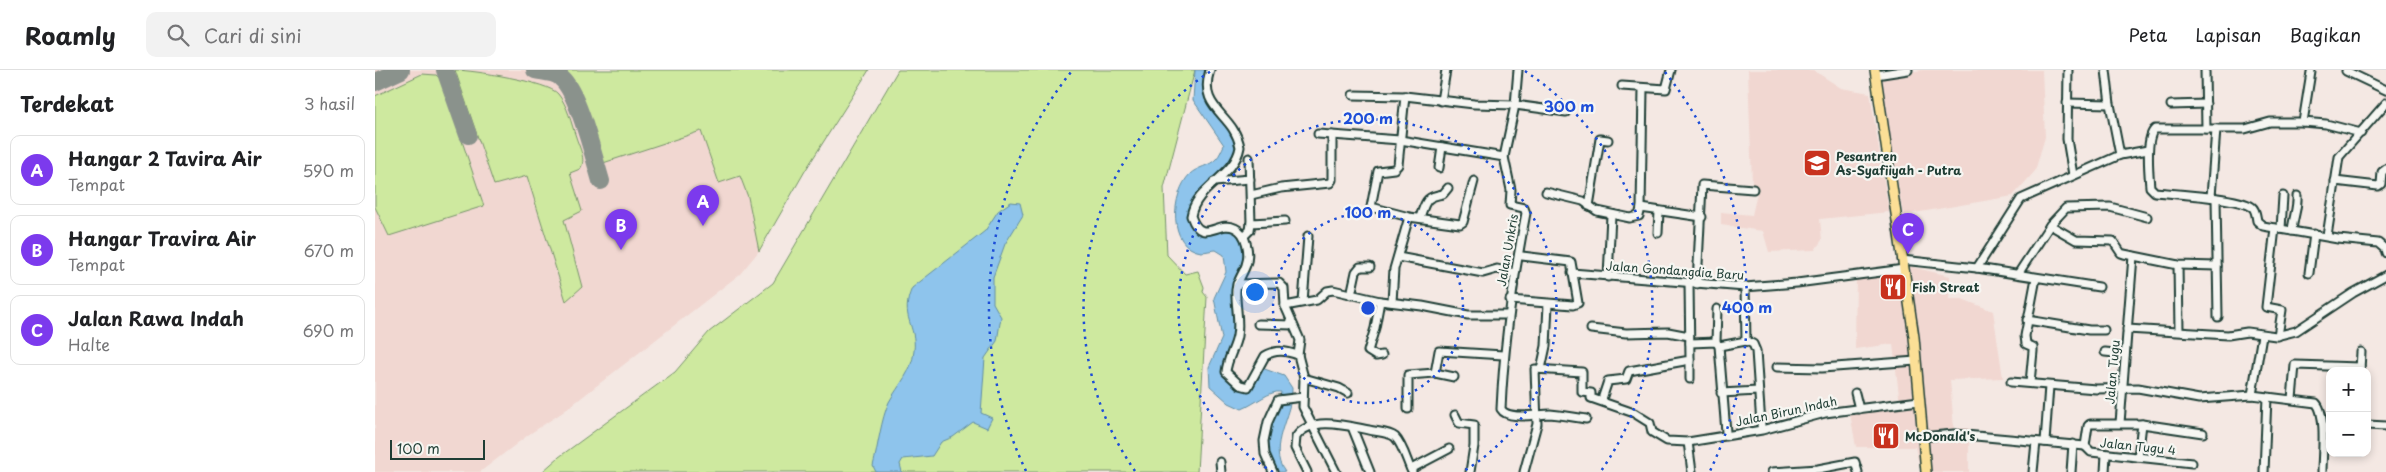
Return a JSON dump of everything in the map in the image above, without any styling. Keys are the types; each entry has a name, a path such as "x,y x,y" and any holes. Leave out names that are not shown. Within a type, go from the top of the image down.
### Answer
{"main road":[{"path":"1875,72 1916,361 1921,436 1926,472"}],"street":[{"path":"1210,70 1206,92 1209,100 1234,130 1240,147 1239,153 1231,167 1195,203 1191,216 1203,231 1210,232 1229,226 1240,231 1244,236 1247,264 1237,284 1237,337 1227,368 1227,374 1240,385 1248,387 1265,356 1269,353 1279,351 1298,355"},
{"path":"1441,101 1446,70"},
{"name":"Jalan Unkris","path":"1519,70 1515,105 1504,157 1511,190 1511,205 1526,210 1508,315 1503,355 1501,409 1506,414 1536,417 1549,414 1586,419"},
{"path":"1621,86 1643,89 1666,89 1671,70"},
{"path":"1875,72 1908,70"},
{"path":"2068,70 2068,149 2073,175"},
{"path":"2106,70 2109,104 2120,155"},
{"path":"2205,70 2206,129"},
{"path":"2346,71 2386,90"},
{"path":"2303,122 2311,72"},
{"path":"1546,192 1578,199 1597,211 1636,218 1640,215 1643,89"},
{"path":"1353,95 1405,96 1441,101 1515,105 1566,112"},
{"path":"1405,96 1398,165 1394,169 1378,171 1371,205 1373,208 1409,217 1420,217 1456,224 1463,222 1474,181"},
{"path":"2067,103 2109,104"},
{"path":"2327,236 2339,157 2386,103"},
{"path":"2171,105 2206,104"},
{"path":"2361,133 2326,124 2303,122 2270,122 2245,129 2155,128 2151,132 2148,150 2150,187 2153,191 2213,198 2250,206 2255,211 2259,224 2378,243 2385,248 2386,253"},
{"path":"2216,129 2213,198 2218,317"},
{"path":"1317,134 1400,140 1504,157"},
{"path":"1251,195 1281,188 1330,183 1332,180 1332,135"},
{"path":"1589,206 1599,139 1608,140"},
{"path":"1439,168 1442,147"},
{"path":"1977,268 2021,199 2120,155 2148,150"},
{"path":"1244,236 1250,230 1251,223 1249,158"},
{"path":"2335,181 2378,186 2381,184 2382,172 2386,169"},
{"path":"1214,182 1250,179"},
{"path":"1690,379 1689,339 1693,284 1702,217 1702,186 1753,189"},
{"path":"1420,217 1427,199 1431,196 1443,194 1448,188"},
{"path":"2277,336 2282,310 2266,307 2283,196"},
{"path":"2292,230 2293,216 2297,208 2297,196"},
{"path":"2018,274 2063,210 2074,207 2110,207 2147,217"},
{"path":"1641,208 1702,217"},
{"path":"1658,232 1659,211"},
{"path":"1608,277 1611,214"},
{"path":"1392,302 1394,269 1409,217"},
{"path":"1251,223 1285,221"},
{"path":"2050,226 2076,240 2113,241 2121,253 2133,256 2178,265 2217,266"},
{"path":"2309,273 2314,234"},
{"path":"1303,302 1308,236"},
{"path":"1510,300 1548,304 1573,305 1578,303 1571,262 1523,256"},
{"name":"Jalan Tugu","path":"2085,446 2088,425 2120,423 2133,256"},
{"path":"1398,257 1483,274 1497,269 1514,273"},
{"name":"Jalan Gondangdia Baru","path":"1572,274 1745,287 1797,283 1903,265 1977,268 2099,287"},
{"path":"2178,265 2179,331"},
{"path":"1351,295 1356,272 1360,267 1370,267"},
{"path":"2127,329 2179,331 2228,336 2247,332 2277,336 2296,331 2353,293 2386,275"},
{"path":"2030,383 2033,350 2025,339 2035,278"},
{"path":"1237,284 1279,283 1284,288 1285,306 1300,340 1298,355 1304,378 1303,407 1336,472"},
{"path":"1745,287 1746,341"},
{"path":"1285,306 1317,300 1330,290 1380,301 1422,306 1468,316 1508,315"},
{"path":"1380,301 1368,351 1376,356 1382,354"},
{"path":"1541,369 1546,346 1548,304"},
{"path":"1717,309 1717,344 1724,434"},
{"path":"2027,320 2089,330 2104,330"},
{"path":"1258,324 1293,325"},
{"path":"1591,328 1626,333 1668,332 1689,339 1717,344 1746,341 1753,344 1756,350 1761,425"},
{"path":"2252,396 2262,335"},
{"path":"1435,374 1439,351 1503,355"},
{"path":"2105,352 2125,354"},
{"path":"2360,367 2361,352"},
{"path":"1525,472 1536,432 1535,369 1582,372 1582,392 1591,393 1591,398 1604,402 1608,381 1627,380 1629,371 1690,360"},
{"path":"1777,367 1822,368 1916,361"},
{"path":"2292,399 2295,365 2328,367"},
{"path":"1408,409 1408,375 1435,374 1454,377"},
{"path":"1304,378 1339,388 1348,393"},
{"path":"2011,382 2122,390 2138,388 2211,400 2252,396 2292,399 2318,404 2326,425 2322,472"},
{"path":"2045,442 2049,386"},
{"path":"1721,393 1758,391"},
{"path":"1855,393 1859,409"},
{"path":"1273,472 1265,454 1263,441 1268,422 1278,400 1303,397"},
{"path":"2264,472 2267,397"},
{"name":"Jalan Birun Indah","path":"1604,402 1634,413 1650,423 1651,432 1661,439 1674,442 1688,442 1724,434 1761,430 1825,413 1919,401"},
{"path":"1720,406 1724,434"},
{"path":"1455,415 1459,423 1474,425 1474,446 1470,472"},
{"name":"Jalan Tugu 4","path":"2120,423 2203,432"},
{"path":"1307,472 1295,448 1295,440 1299,432 1325,424 1352,427 1395,437 1412,471 1449,449"},
{"path":"2139,457 2142,424"},
{"path":"2371,425 2386,426"},
{"path":"1352,427 1370,472"},
{"path":"1921,436 1954,434 2085,446"},
{"path":"1688,442 1692,472"},
{"path":"2033,472 2036,442"},
{"path":"2071,472 2073,444"},
{"name":"Jalan Tugu 4","path":"2085,446 2089,451 2106,454 2192,463"},
{"path":"2105,472 2106,454"},
{"path":"1220,462 1221,472"},
{"path":"1776,472 1818,469 1855,462 1857,469"}],"shaded area":[{"path":"375,70 869,70 805,171 759,251 740,274 563,412 528,435 480,472 375,472"},
{"name":"Pesantren As-Syafiiyah - Putra","path":"1748,70 1813,70 1841,88 1870,93 1889,212 1820,219 1822,240 1815,250 1769,252 1763,231 1721,225 1721,212 1752,215 1758,189 1752,184"},
{"path":"1923,70 2042,70 2045,137 2035,171 2013,196 1903,215 1880,76"},
{"path":"1907,266 1950,276 1949,299 1962,299 1993,311 2003,378 1950,380 1954,429 1969,428 1969,472 1921,472 1915,447 1856,447 1850,413 1900,404 1893,344 1855,349 1856,273"}],"green space":[{"path":"455,70 493,74 540,85 558,94 564,104 583,158 580,169 570,173 582,211 564,220 582,287 566,301 527,176 494,185"},
{"path":"534,70 869,70 805,171 759,251 748,197 740,176 719,183 701,131 597,165 567,85 561,77"},
{"path":"898,70 1195,70 1164,188 1167,255 1185,274 1198,271 1204,287 1203,292 1207,297 1197,472 542,472 559,457 675,372 709,332 773,283"},
{"path":"422,74 436,75 441,79 484,206 389,236 375,207 375,96"}],"water":[{"path":"1195,70 1207,70 1205,94 1236,135 1239,153 1192,210 1199,229 1235,228 1247,249 1237,284 1238,322 1226,372 1248,387 1259,367 1284,376 1292,388 1289,409 1279,442 1278,452 1285,472 1273,472 1264,441 1281,392 1267,395 1242,409 1229,403 1210,386 1209,367 1222,338 1214,298 1226,272 1224,255 1216,250 1201,252 1190,248 1182,240 1176,218 1176,206 1184,183 1190,174 1216,159 1224,145 1193,100"},
{"path":"1011,202 1020,203 1023,215 1005,244 993,277 993,303 1001,317 997,341 985,358 981,413 992,418 987,428 973,422 953,437 941,442 932,456 903,459 900,464 902,472 876,472 873,466 886,409 908,372 913,358 914,342 907,307 912,288 985,231 998,211"}],"taxiway":[{"path":"375,82 401,70"},
{"path":"445,70 468,135"},
{"path":"535,70 556,74 567,86 585,126 601,181"}],"place":[{"name":"Pesantren As-Syafiiyah - Putra","path":"1817,163"},
{"name":"Hangar 2 Tavira Air","path":"703,226"},
{"name":"Hangar Travira Air","path":"621,250"},
{"name":"Jalan Rawa Indah","path":"1908,254"},
{"name":"Fish Streat","path":"1893,287"},
{"name":"McDonald's","path":"1886,436"}]}
